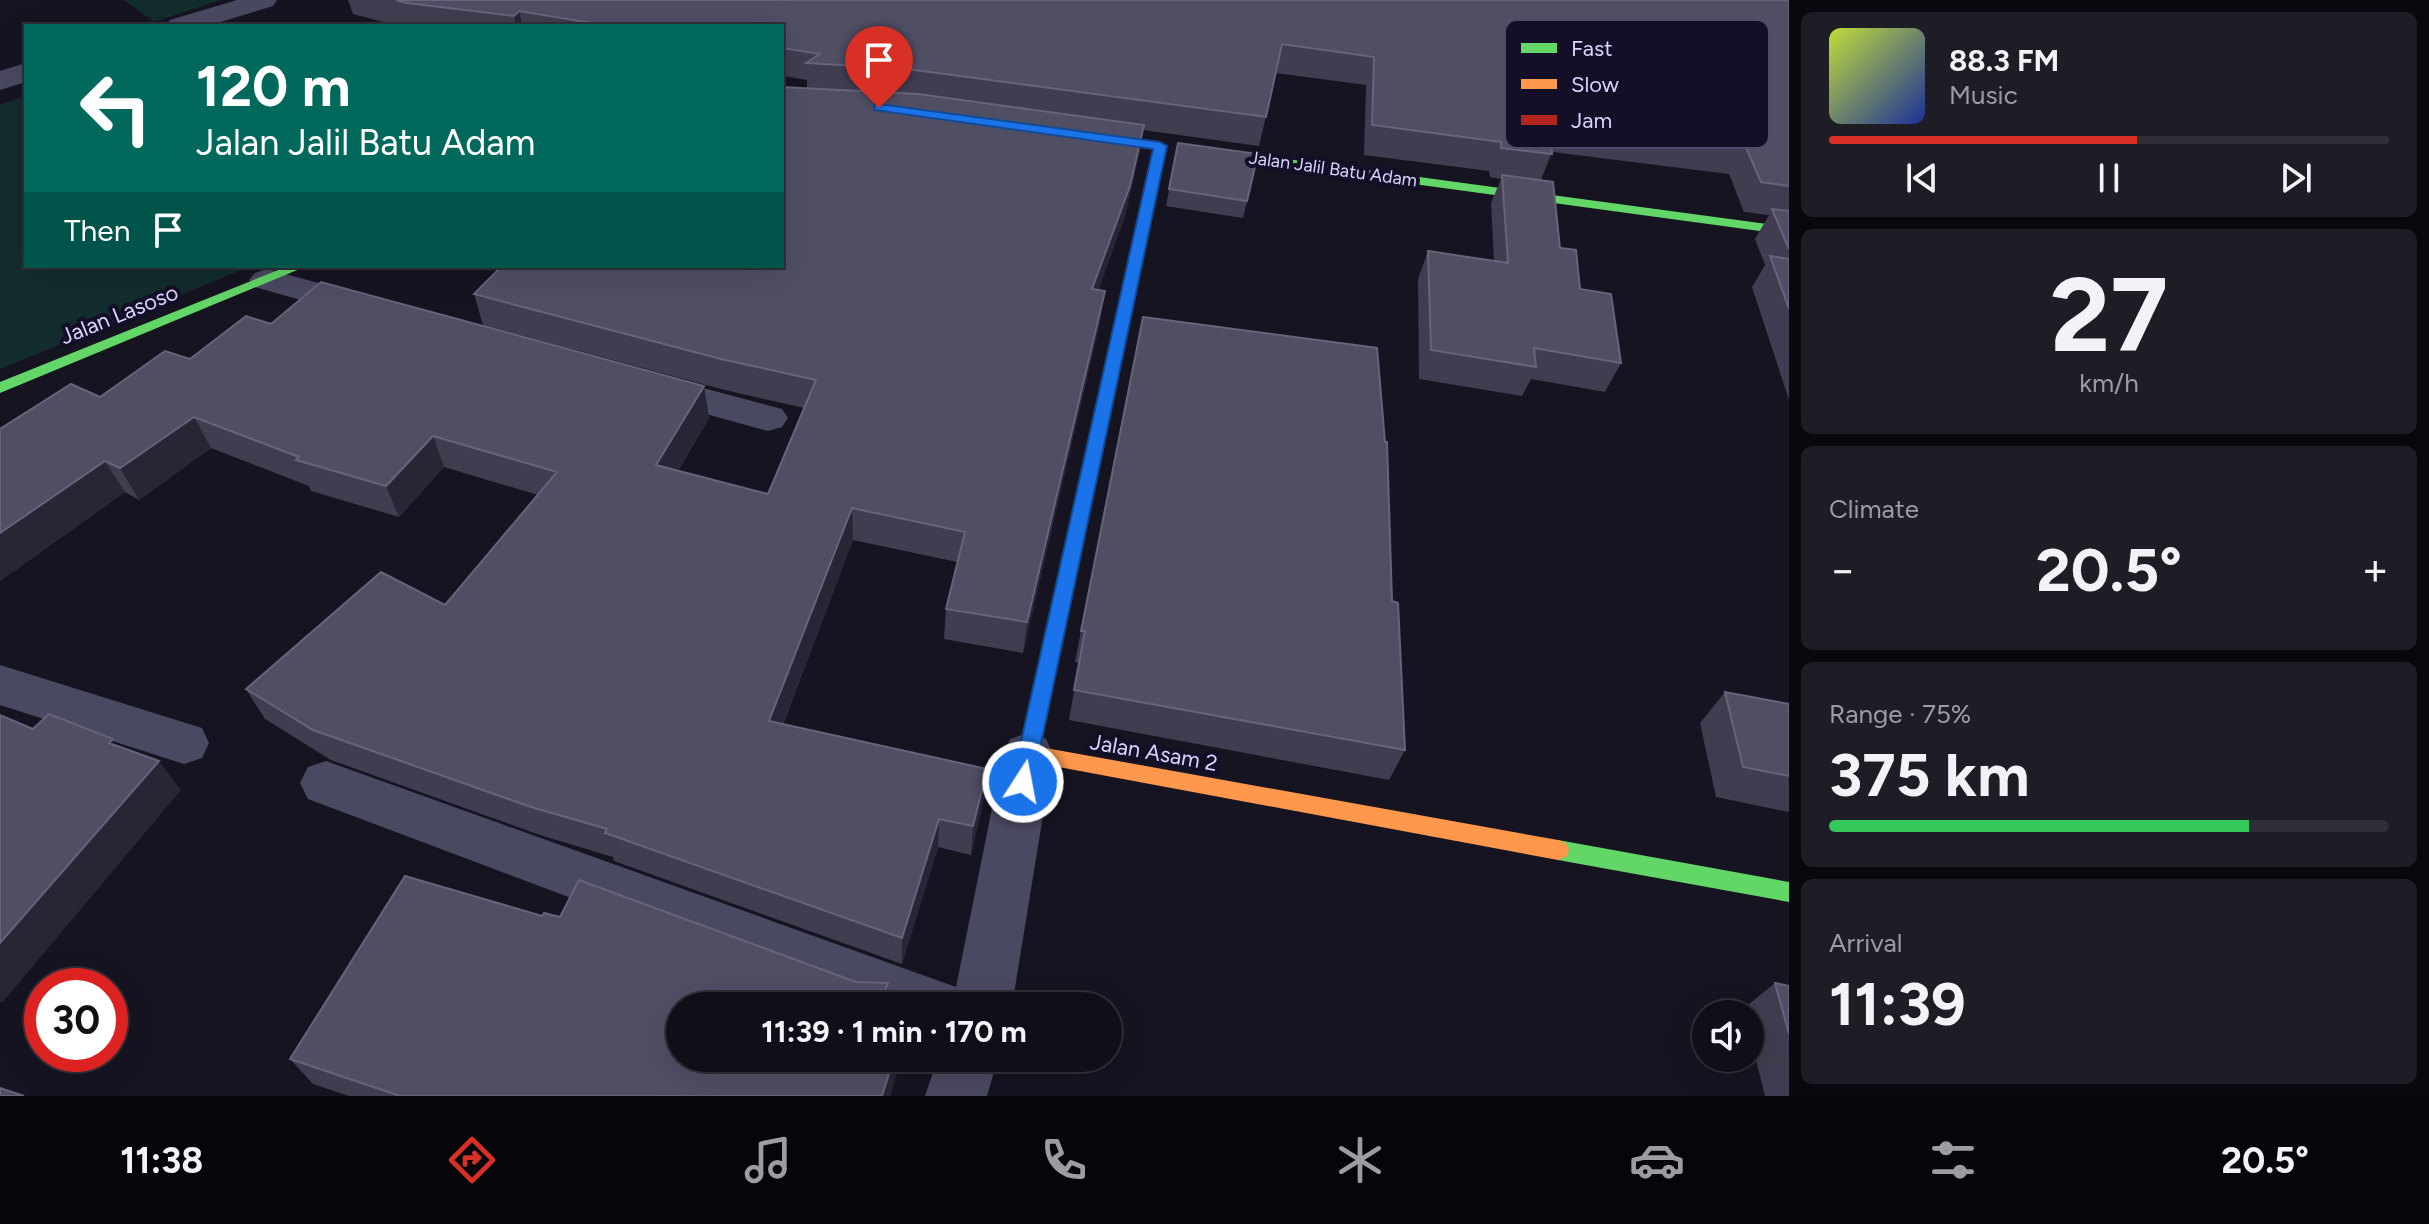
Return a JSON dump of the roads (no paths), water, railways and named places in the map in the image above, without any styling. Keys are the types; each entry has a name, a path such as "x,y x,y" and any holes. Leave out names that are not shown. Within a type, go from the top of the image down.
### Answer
{"street":[{"path":"190,23 264,0"},
{"path":"0,81 24,73"},
{"name":"Jalan Jalil Batu Adam","path":"1028,754 1153,145 1789,231"},
{"path":"283,273 403,318"},
{"name":"Jalan Lasoso","path":"0,388 283,273"},
{"path":"616,376 768,418"},
{"path":"0,685 184,743"},
{"path":"985,992 1028,754"},
{"name":"Jalan Asam 2","path":"1028,754 1789,892"},
{"path":"326,783 897,992"},
{"path":"956,1096 964,1072"}]}
